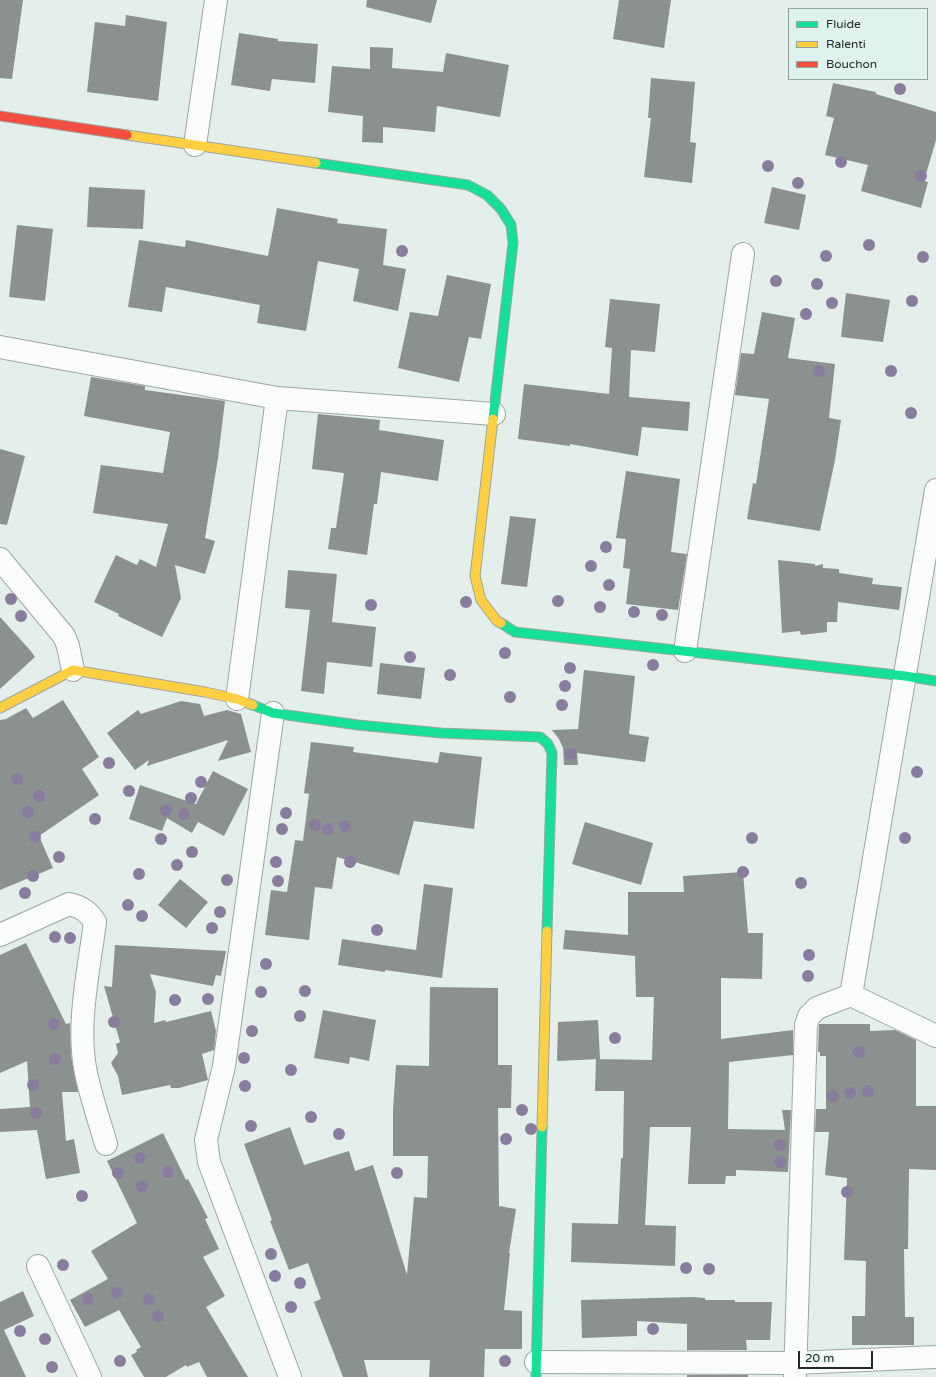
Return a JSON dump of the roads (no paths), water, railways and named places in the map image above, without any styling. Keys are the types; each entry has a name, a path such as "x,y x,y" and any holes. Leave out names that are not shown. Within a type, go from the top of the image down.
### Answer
{"street":[{"path":"195,145 216,0"},
{"path":"0,116 468,184 488,194 501,209 511,225 513,243 475,576 481,600 497,621 515,632 905,676 936,681"},
{"path":"685,651 743,254"},
{"path":"0,347 277,398 494,414"},
{"path":"237,699 277,398"},
{"path":"851,995 936,490"},
{"path":"0,559 64,636 68,646 73,670"},
{"path":"0,708 73,670 205,692 237,699 273,713 358,725 441,733 540,737 548,744 552,753 536,1370 795,1370 936,1357"},
{"path":"273,713 224,1066 206,1140 209,1162 290,1377"},
{"path":"0,935 69,904 80,907 90,913 95,922 84,1008 83,1041 86,1072 106,1144"},
{"path":"795,1370 806,1026 809,1016 817,1008 851,995 936,1036"},
{"path":"38,1266 90,1377"}]}
